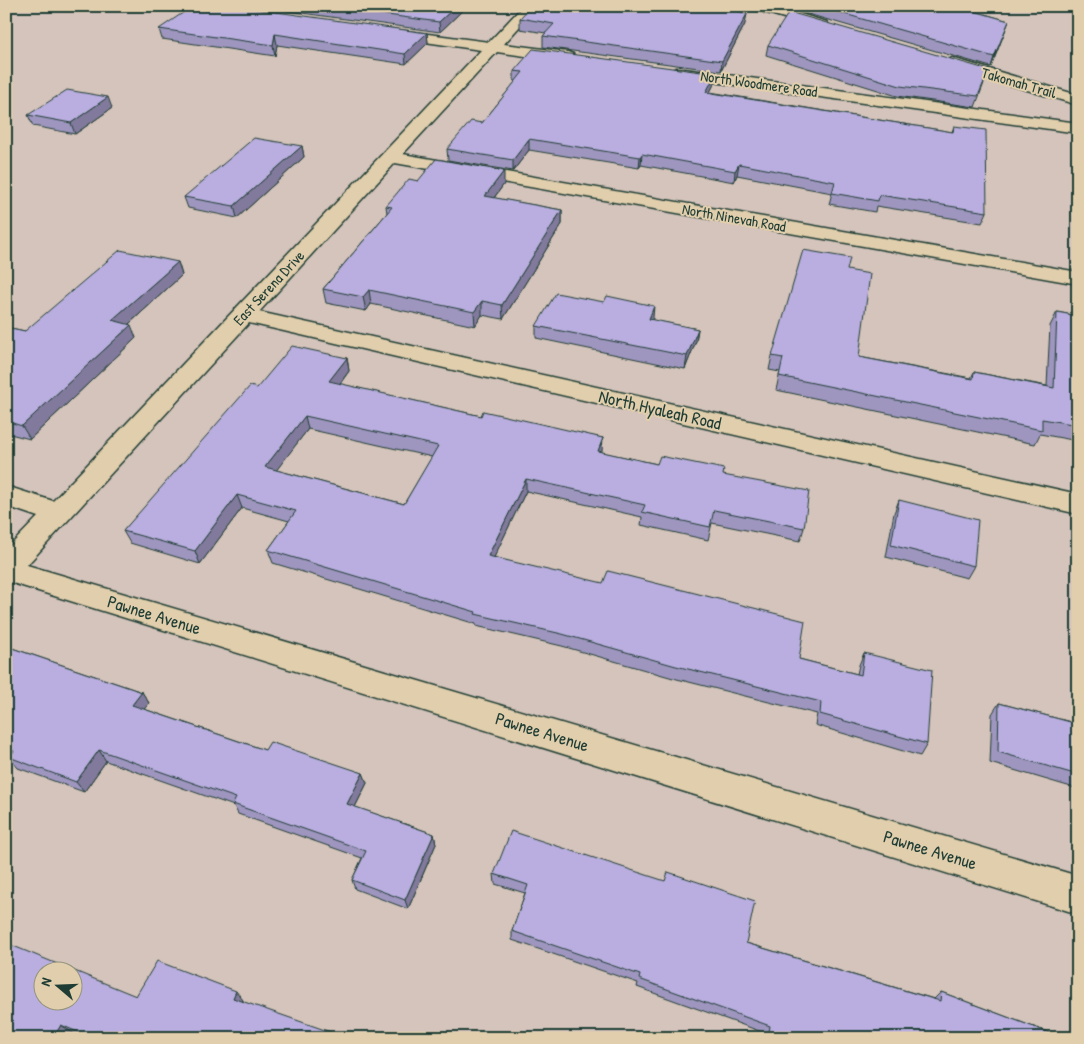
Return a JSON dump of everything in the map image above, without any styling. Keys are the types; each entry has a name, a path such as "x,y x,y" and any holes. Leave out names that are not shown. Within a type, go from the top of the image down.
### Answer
{"street":[{"name":"East Serena Drive","path":"6,570 531,6"},
{"path":"758,6 833,28"},
{"path":"380,31 581,59"},
{"name":"Takomah Trail","path":"937,59 1078,100"},
{"name":"North Woodmere Road","path":"659,70 1078,128"},
{"name":"North Ninevah Road","path":"390,157 1078,278"},
{"name":"North Hyaleah Road","path":"243,316 1078,504"},
{"path":"6,496 58,513"},
{"name":"Pawnee Avenue","path":"6,570 1078,895"}],"building":[{"path":"193,6 233,6 427,33 405,54 275,34 273,45 159,29"},
{"path":"321,6 456,6 439,22"},
{"path":"531,6 722,6 747,14 722,61 543,36 554,24 520,18"},
{"path":"817,6 961,6 1009,21 994,57"},
{"path":"789,12 989,70 978,96 900,86 768,45"},
{"path":"533,49 716,74 706,92 953,132 954,126 986,130 987,212 879,195 878,201 832,193 835,182 739,164 735,171 642,154 640,157 529,139 513,160 447,149 471,121 482,123 523,72 514,71"},
{"path":"67,90 108,97 71,123 28,115"},
{"path":"254,138 302,146 234,206 184,197"},
{"path":"436,159 504,171 485,196 562,210 502,305 482,301 474,312 369,290 363,297 323,289 392,207 386,206 409,179 418,181"},
{"path":"120,250 178,262 112,320 131,325 22,426 6,421 6,327 25,331"},
{"path":"803,250 850,258 847,270 870,274 859,357 973,379 974,372 1054,388 1057,312 1078,316 1078,425 1042,419 1042,430 779,376 783,358 772,356"},
{"path":"556,293 604,302 607,296 654,306 649,319 698,329 687,356 536,326"},
{"path":"292,346 347,358 329,381 481,416 483,411 603,438 598,451 657,464 660,456 724,469 723,475 809,491 804,528 714,510 710,527 642,512 645,505 526,479 488,556 603,583 608,571 805,621 799,659 861,675 864,653 932,670 927,744 820,714 821,702 676,666 562,634 475,614 476,612 268,550 296,511 237,495 195,551 123,531 250,386 257,388","holes":["305,416 438,446 404,504 265,467"]},
{"path":"899,500 978,520 974,566 891,545"},
{"path":"6,646 142,692 132,705 265,750 270,742 363,773 347,804 434,834 405,900 352,880 366,851 233,804 236,798 99,750 76,782 9,757 14,751 6,748"},
{"path":"999,703 1078,724 1078,775 998,752"},
{"path":"511,831 665,881 668,872 755,901 746,943 940,1001 941,992 1063,1038 768,1038 770,1026 639,979 640,975 512,931 528,885 494,874"},
{"path":"6,943 53,962 32,962 32,1012 82,1012 82,974 136,996 157,961 236,991 233,998 342,1036 341,1038 92,1038 61,1025 53,1038 6,1038"}]}
